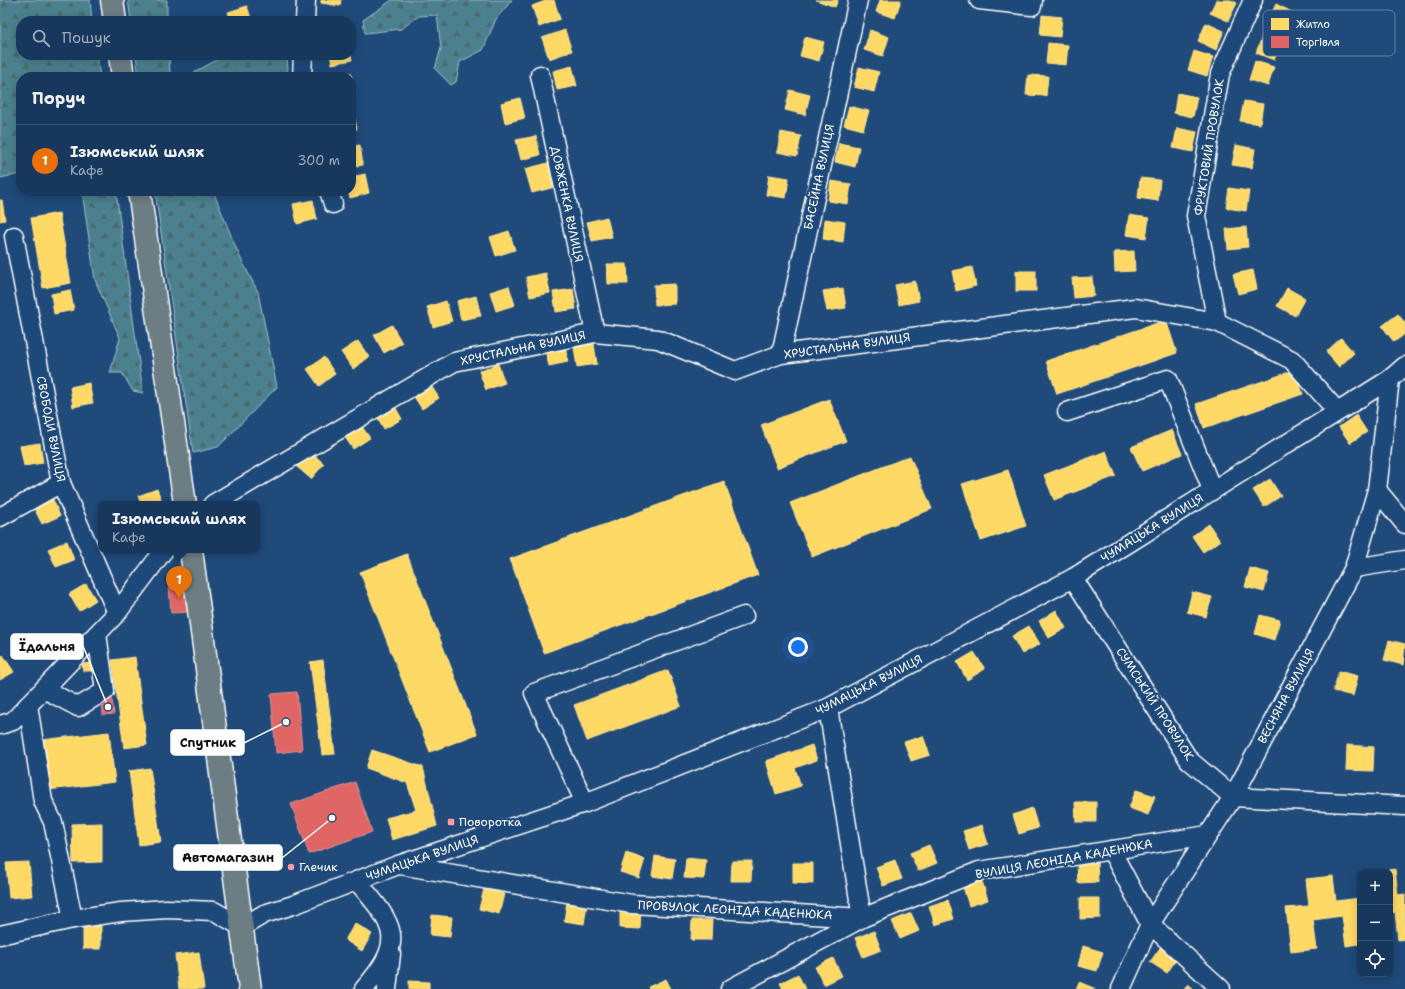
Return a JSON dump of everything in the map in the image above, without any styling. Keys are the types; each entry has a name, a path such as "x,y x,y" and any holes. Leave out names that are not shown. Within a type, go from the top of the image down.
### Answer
{"highway":[{"path":"112,0 114,16"},
{"path":"121,60 122,72"},
{"path":"140,196 185,501"},
{"path":"191,553 250,989"}],"street":[{"path":"305,16 306,0"},
{"name":"БАСЕЙНА ВУЛИЦЯ","path":"781,354 858,0"},
{"path":"979,0 1032,6 1033,0"},
{"name":"ФРУКТОВИЙ ПРОВУЛОК","path":"1217,322 1196,216 1220,74 1253,0"},
{"path":"302,72 303,60"},
{"name":"ДОВЖЕНКА ВУЛИЦЯ","path":"540,75 595,332"},
{"name":"СВОБОДИ ВУЛИЦЯ","path":"14,236 61,484 117,613"},
{"name":"ХРУСТАЛЬНА ВУЛИЦЯ","path":"218,501 454,362 595,332 658,339 734,371 781,354 1135,308 1217,322 1292,360 1337,411"},
{"name":"ЧУМАЦЬКА ВУЛИЦЯ","path":"242,927 264,914 293,905 398,865 585,803 828,708 1073,578 1390,379 1405,366"},
{"path":"1067,412 1168,379 1212,490"},
{"name":"ВЕСНЯНА ВУЛИЦЯ","path":"1121,989 1150,924 1233,797 1354,568 1376,490 1390,379"},
{"path":"0,517 61,484"},
{"path":"1376,490 1405,524"},
{"path":"0,725 13,721 117,613 162,553"},
{"path":"1354,568 1405,560"},
{"name":"СУМСЬКИЙ ПРОВУЛОК","path":"1073,578 1189,760 1233,797"},
{"path":"585,803 534,693 744,616"},
{"path":"44,689 78,707 105,691 97,634"},
{"path":"28,705 43,801 53,822 73,919"},
{"path":"828,708 862,918"},
{"path":"1233,797 1405,806"},
{"name":"ВУЛИЦЯ ЛЕОНІДА КАДЕНЮКА","path":"730,989 862,918 978,872 1208,835"},
{"path":"1111,850 1150,924 1221,989"},
{"name":"ПРОВУЛОК ЛЕОНІДА КАДЕНЮКА","path":"398,865 632,904 862,918"},
{"path":"357,881 383,912 391,930 387,989"},
{"path":"0,935 73,919 121,912 159,910 214,911 242,927"},
{"path":"364,989 375,976 391,947"}],"green space":[{"path":"0,0 90,0 92,16 16,16 16,60 98,60 99,72 16,72 16,175 0,178"},
{"path":"128,0 167,0 167,16 130,16"},
{"path":"392,0 512,0 496,19 483,50 460,62 456,82 451,85 435,69 441,48 437,15 419,16 401,29 365,33 363,20"},
{"path":"137,60 169,60 170,72 138,72"},
{"path":"217,60 287,60 288,70 286,72 195,72"},
{"path":"83,196 117,196 143,393 133,391 122,373 110,373 120,338 95,280"},
{"path":"156,196 215,196 239,255 258,292 277,387 218,447 193,453"}],"building: Житло":[{"path":"321,0 341,0 340,6 321,3"},
{"path":"548,0 554,0 560,19 539,27 532,6"},
{"path":"816,0 838,0 835,7"},
{"path":"880,0 901,0 895,18 876,12"},
{"path":"1216,0 1231,0 1237,3 1228,21 1210,13"},
{"path":"1276,4 1288,10 1273,10"},
{"path":"247,6 250,16 229,16 228,12"},
{"path":"1042,15 1062,17 1060,37 1040,35"},
{"path":"1206,23 1224,31 1216,50 1198,41"},
{"path":"565,30 572,51 549,59 542,38"},
{"path":"870,30 889,37 883,56 864,50"},
{"path":"1263,34 1263,56 1256,53"},
{"path":"805,37 824,42 819,61 800,56"},
{"path":"1048,43 1068,45 1066,65 1046,63"},
{"path":"1194,51 1213,57 1207,76 1188,70"},
{"path":"1264,56 1276,56 1274,60"},
{"path":"331,60 352,60 332,64"},
{"path":"1255,61 1274,67 1268,86 1249,80"},
{"path":"572,66 577,86 557,90 553,71"},
{"path":"859,67 879,72 874,92 854,87"},
{"path":"1028,75 1048,76 1046,96 1026,95"},
{"path":"790,90 810,95 805,115 785,110"},
{"path":"1177,93 1197,97 1193,117 1174,113"},
{"path":"520,98 525,118 505,123 501,103"},
{"path":"1244,101 1263,104 1260,124 1240,121"},
{"path":"849,106 869,111 863,130 844,125"},
{"path":"1177,128 1197,132 1193,152 1173,148"},
{"path":"781,132 801,136 797,156 777,152"},
{"path":"536,136 540,155 521,160 516,140"},
{"path":"839,143 859,147 855,167 835,162"},
{"path":"356,145 360,145 363,165 356,166"},
{"path":"1236,145 1255,149 1252,168 1232,165"},
{"path":"548,163 555,187 532,193 525,169"},
{"path":"365,174 369,193 350,198 349,196 356,196 356,176"},
{"path":"769,175 789,178 786,198 766,195"},
{"path":"1140,178 1160,180 1158,201 1138,198"},
{"path":"831,181 851,184 848,204 828,201"},
{"path":"1229,188 1249,191 1246,211 1226,208"},
{"path":"0,200 2,200 5,220 0,221"},
{"path":"313,200 317,219 297,224 293,204"},
{"path":"59,213 71,283 43,288 31,218"},
{"path":"1129,215 1149,218 1146,238 1126,235"},
{"path":"607,217 612,237 592,241 587,222"},
{"path":"825,219 845,222 843,242 823,239"},
{"path":"1246,227 1248,247 1228,249 1226,229"},
{"path":"509,231 515,250 496,256 490,237"},
{"path":"1134,251 1135,271 1115,272 1114,252"},
{"path":"607,264 627,264 628,284 608,284"},
{"path":"972,267 976,286 956,291 952,271"},
{"path":"1253,270 1257,289 1238,294 1233,274"},
{"path":"1016,271 1036,271 1036,291 1016,291"},
{"path":"546,273 550,293 530,297 526,277"},
{"path":"1092,277 1094,296 1074,298 1072,278"},
{"path":"915,281 919,301 899,305 895,285"},
{"path":"675,284 675,304 655,305 654,285"},
{"path":"509,286 515,305 496,311 490,292"},
{"path":"843,288 846,308 827,311 823,291"},
{"path":"1287,288 1305,298 1295,316 1277,306"},
{"path":"573,289 576,309 556,312 553,292"},
{"path":"70,290 74,310 54,314 51,294"},
{"path":"476,296 481,316 461,320 457,301"},
{"path":"446,301 452,321 433,327 427,307"},
{"path":"1398,314 1405,323 1405,334 1394,342 1382,326"},
{"path":"1166,320 1177,353 1057,394 1046,361"},
{"path":"392,325 402,343 384,353 374,335"},
{"path":"1341,338 1354,353 1339,367 1326,352"},
{"path":"358,341 369,357 353,369 341,352"},
{"path":"564,342 568,362 549,366 544,346"},
{"path":"594,344 597,364 577,367 574,347"},
{"path":"324,357 335,374 319,386 307,369"},
{"path":"498,364 505,383 486,390 479,371"},
{"path":"1295,370 1303,394 1204,428 1196,404"},
{"path":"428,381 439,398 422,409 411,392"},
{"path":"89,383 93,403 73,407 70,387"},
{"path":"829,399 846,441 777,468 761,425"},
{"path":"392,401 402,419 384,429 374,411"},
{"path":"1356,415 1367,432 1350,443 1339,427"},
{"path":"358,421 370,438 353,449 342,433"},
{"path":"1172,430 1182,454 1142,471 1131,447"},
{"path":"40,443 43,463 24,466 20,446"},
{"path":"309,450 324,464 311,479 296,466"},
{"path":"1106,451 1116,476 1054,500 1044,475"},
{"path":"910,456 932,509 812,557 790,503"},
{"path":"1008,470 1026,526 981,541 962,484"},
{"path":"1270,479 1281,496 1264,507 1253,490"},
{"path":"724,481 758,575 544,653 510,559"},
{"path":"157,489 162,501 140,501 138,496"},
{"path":"52,497 60,516 42,524 33,506"},
{"path":"1209,524 1220,541 1203,552 1192,536"},
{"path":"67,541 74,560 56,567 48,549"},
{"path":"407,554 477,734 430,752 360,572"},
{"path":"1250,568 1269,573 1264,592 1245,587"},
{"path":"86,584 96,600 79,611 69,594"},
{"path":"1192,592 1212,597 1206,617 1187,612"},
{"path":"1056,610 1066,628 1049,638 1039,621"},
{"path":"1260,615 1280,620 1274,640 1255,634"},
{"path":"1029,626 1040,644 1022,654 1012,636"},
{"path":"1389,640 1405,644 1403,665 1384,660"},
{"path":"974,652 985,669 967,680 957,662"},
{"path":"3,655 14,672 0,680 0,657"},
{"path":"135,657 147,745 124,748 112,660"},
{"path":"323,660 335,754 322,755 310,662"},
{"path":"91,663 92,671 83,671 82,664"},
{"path":"668,670 681,706 587,741 574,705"},
{"path":"1339,671 1358,676 1353,696 1333,691"},
{"path":"109,732 115,782 48,790 41,740"},
{"path":"923,736 930,755 911,761 904,742"},
{"path":"812,745 817,760 795,768 801,786 776,794 766,761"},
{"path":"1347,745 1374,747 1373,771 1346,770"},
{"path":"372,750 423,767 437,826 392,840 386,818 416,810 407,783 366,768"},
{"path":"150,768 161,842 139,845 129,771"},
{"path":"1136,790 1155,796 1148,815 1129,808"},
{"path":"1075,802 1096,802 1096,822 1076,822"},
{"path":"1032,808 1038,828 1019,834 1013,815"},
{"path":"102,823 102,862 73,863 72,824"},
{"path":"982,825 988,844 969,850 963,831"},
{"path":"929,845 937,863 918,871 910,853"},
{"path":"626,853 645,859 639,878 620,872"},
{"path":"655,856 675,859 672,879 652,876"},
{"path":"686,858 706,860 704,879 684,878"},
{"path":"895,860 902,879 883,886 876,867"},
{"path":"732,861 752,861 751,881 731,881"},
{"path":"29,862 32,896 9,898 6,863"},
{"path":"1097,862 1098,882 1078,883 1077,863"},
{"path":"793,863 813,863 813,884 793,883"},
{"path":"1393,869 1395,869 1398,895 1405,894 1405,939 1398,940 1395,912 1393,912"},
{"path":"1333,876 1336,901 1357,898 1357,944 1346,946 1342,916 1313,920 1317,949 1291,952 1286,908 1309,906 1306,879"},
{"path":"982,881 988,900 969,906 963,887"},
{"path":"484,889 504,894 499,914 479,909"},
{"path":"1080,898 1100,898 1100,918 1080,919"},
{"path":"948,900 954,919 935,925 929,906"},
{"path":"567,901 587,904 584,924 564,921"},
{"path":"620,908 641,909 640,929 620,928"},
{"path":"911,913 919,931 900,939 892,921"},
{"path":"432,915 452,917 450,937 430,935"},
{"path":"692,920 712,920 711,940 691,940"},
{"path":"355,923 372,934 362,951 345,940"},
{"path":"83,926 101,926 101,949 83,949"},
{"path":"874,931 881,950 863,957 855,938"},
{"path":"1162,945 1178,957 1167,973 1150,962"},
{"path":"1083,946 1103,952 1097,971 1078,966"},
{"path":"199,952 204,989 179,989 175,955"},
{"path":"833,958 842,976 824,985 815,967"},
{"path":"798,974 805,989 783,989 780,983"},
{"path":"666,979 671,989 649,989 648,987"},
{"path":"409,981 429,982 429,989 409,989"},
{"path":"1079,982 1096,989 1076,989"},
{"path":"1188,984 1194,989 1184,989"}],"building: Торгівля":[{"path":"188,585 190,612 171,613 169,586"},
{"path":"297,692 302,750 276,753 271,694"},
{"path":"112,699 114,714 103,715 102,700"},
{"path":"355,782 372,832 309,854 291,804"},
{"path":"261,853 277,855 276,870 260,869"}],"place":[{"name":"Ізюмський шлях","path":"179,599"},
{"name":"Їдальня","path":"108,707"},
{"name":"Спутник","path":"286,722"},
{"name":"Автомагазин","path":"332,818"},
{"name":"Поворотка","path":"451,822"},
{"name":"Глечик","path":"291,867"}]}
